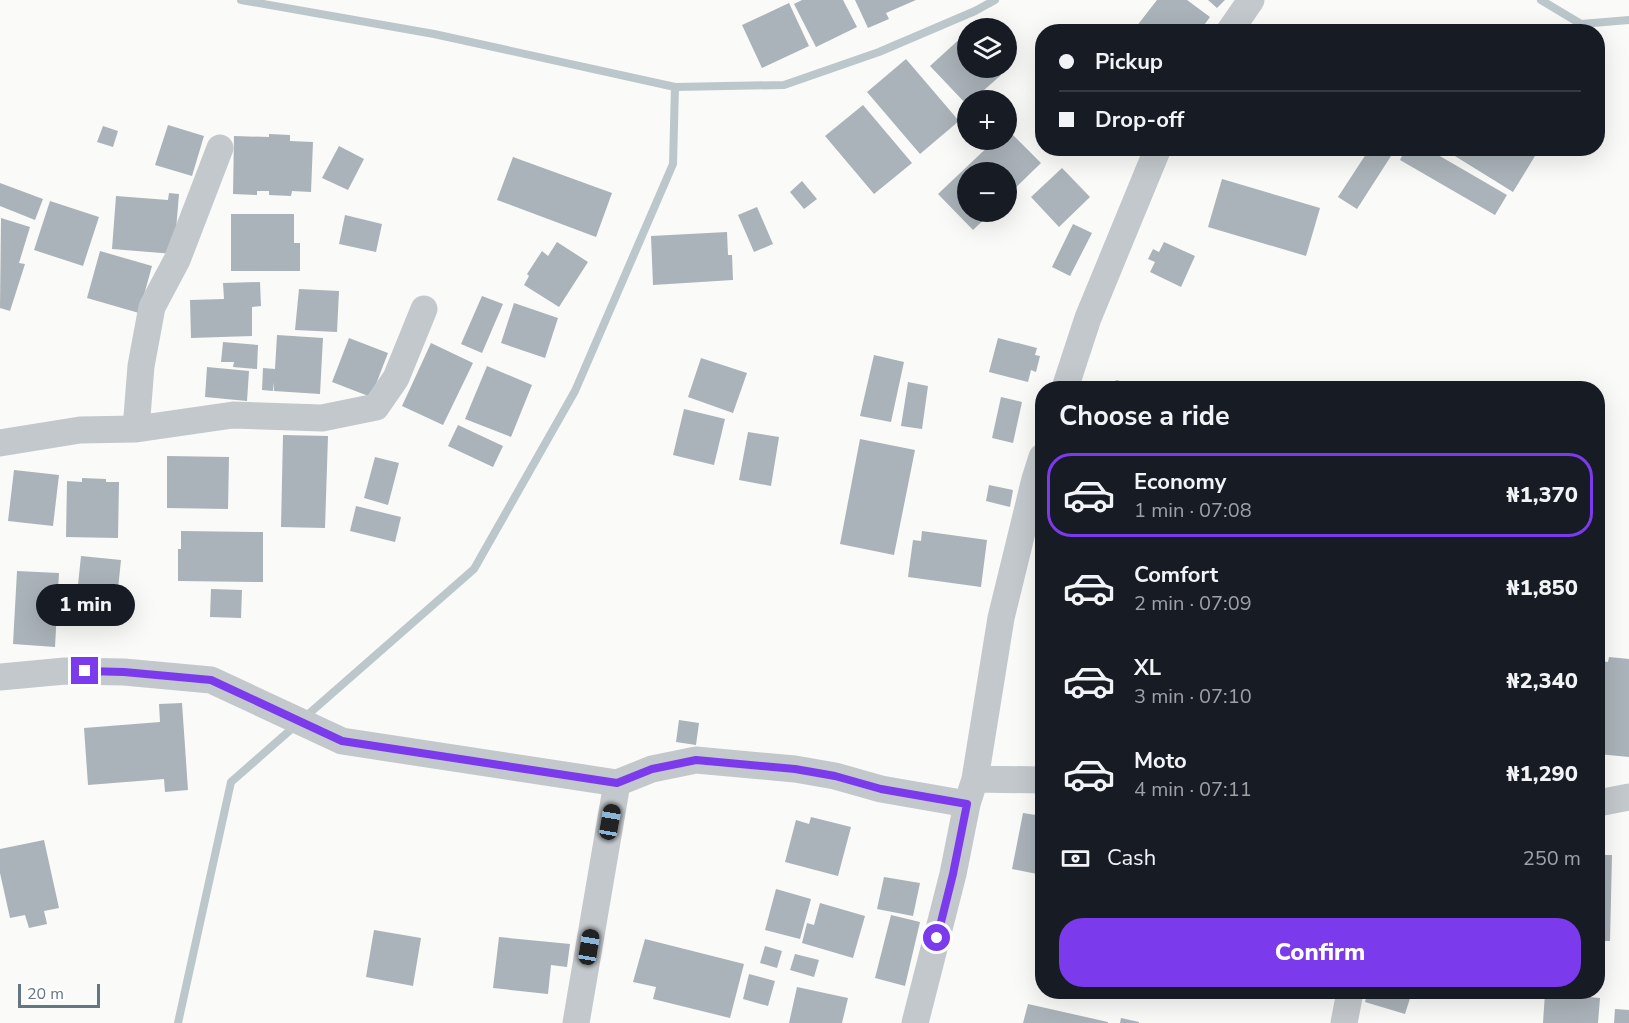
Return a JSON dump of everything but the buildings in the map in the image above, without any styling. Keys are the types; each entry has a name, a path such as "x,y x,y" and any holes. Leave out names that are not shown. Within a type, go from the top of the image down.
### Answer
{"street":[{"path":"1234,24 1251,0"},
{"path":"136,429 141,366 152,307 177,260 220,148"},
{"path":"1067,381 1088,318 1155,156"},
{"path":"0,443 80,430 136,429 232,415 322,418 376,407 396,378 424,309"},
{"path":"915,1023 953,874 971,791 1001,618 1035,479"},
{"path":"0,677 65,671 124,672 211,680 342,741 617,783 652,769 696,760 795,769 835,776 881,789 971,791 1035,781"},
{"path":"576,1023 617,783"},
{"path":"1605,802 1629,797"},
{"path":"1344,1023 1349,999"}],"waterway":[{"path":"241,0 434,34 675,87 784,85 879,52 975,11 995,0"},
{"path":"1541,0 1581,24 1629,20"},
{"path":"178,1023 231,782 474,569 575,391 673,164 675,87"}],"route":[{"path":"85,671 211,680 342,741 617,783 652,769 696,760 795,769 835,776 881,789 967,804 937,938"}]}
